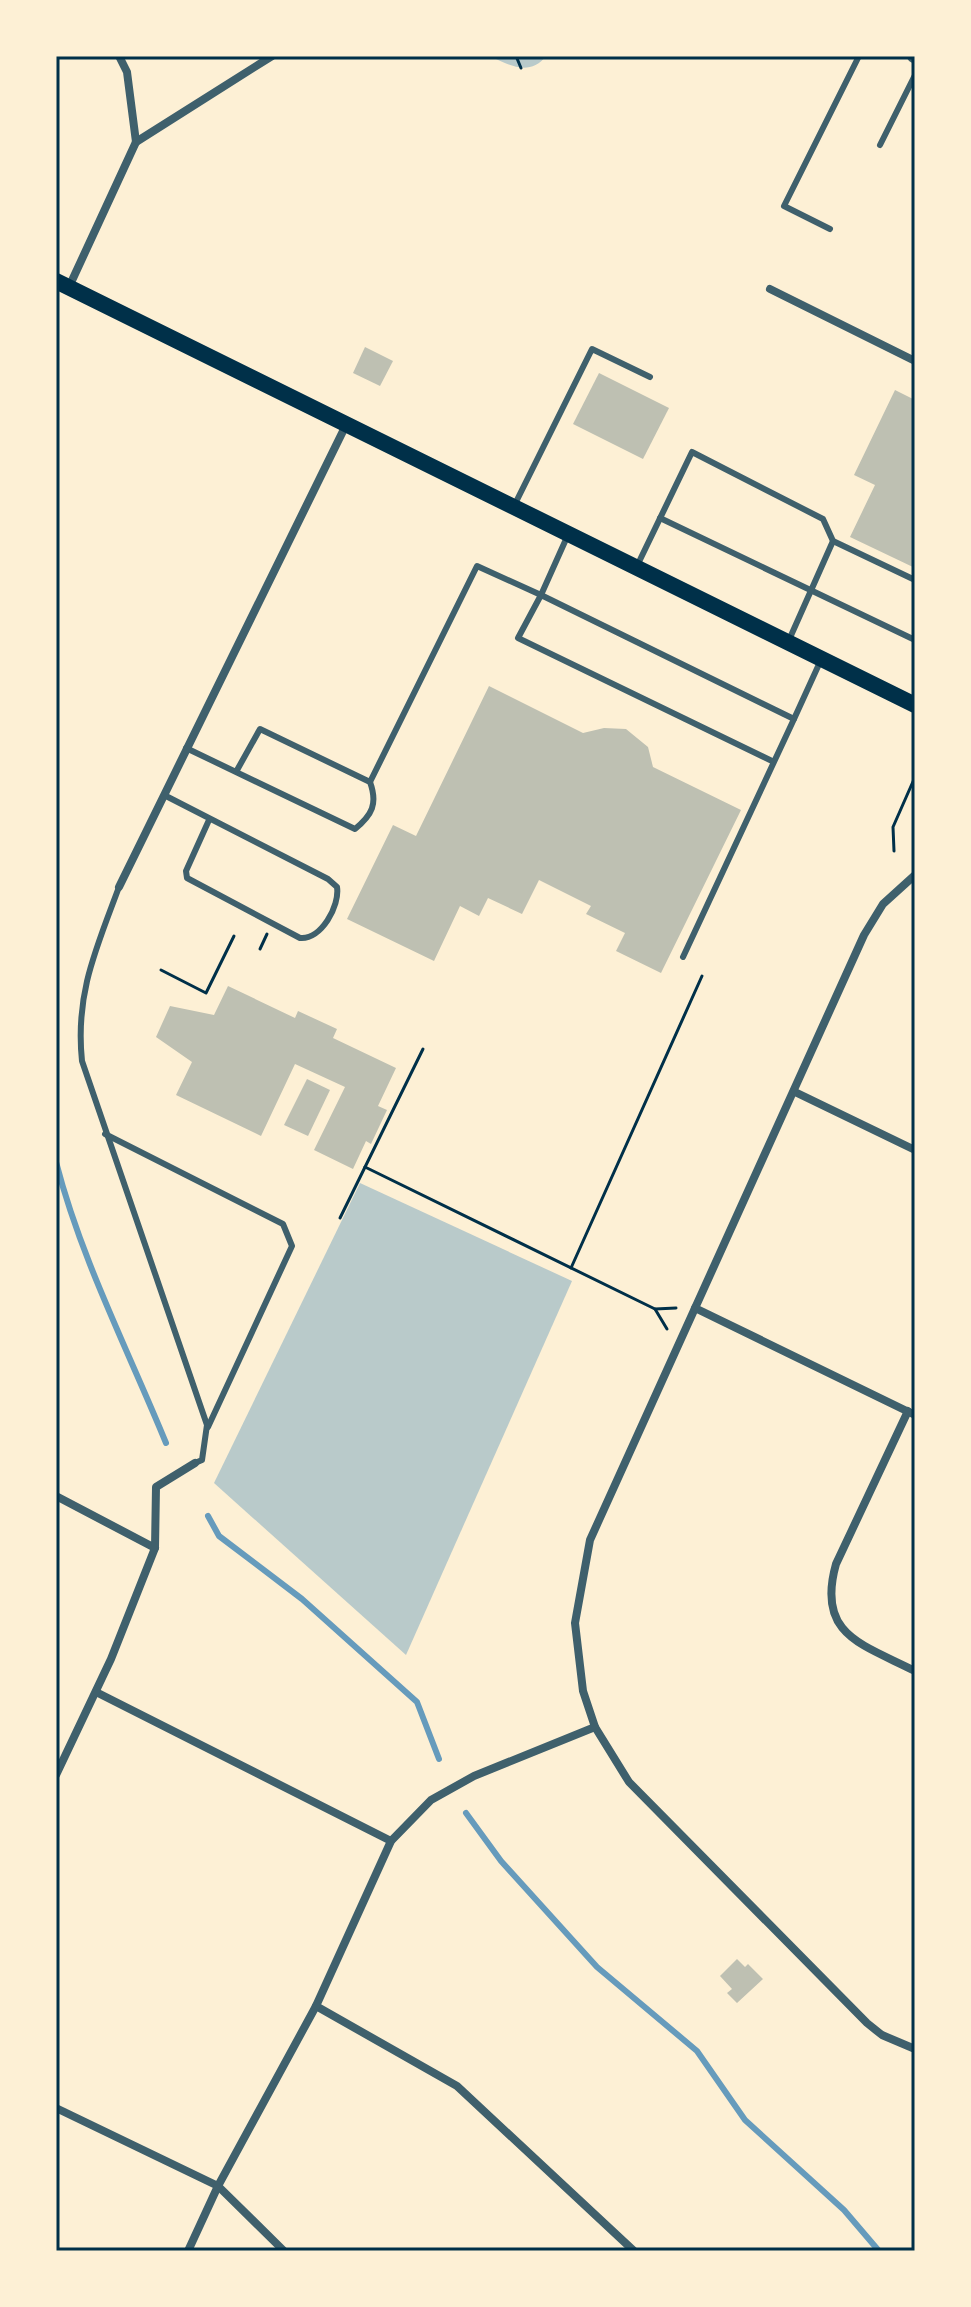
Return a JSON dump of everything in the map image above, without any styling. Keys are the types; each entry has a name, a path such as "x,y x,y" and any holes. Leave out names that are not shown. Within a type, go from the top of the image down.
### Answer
{"main road":[{"path":"63,284 915,705"}],"street":[{"path":"119,56 127,72 136,142"},
{"path":"63,284 136,142 272,56"},
{"path":"770,289 915,361"},
{"path":"119,887 347,424"},
{"path":"913,878 883,904 864,935 590,1540 575,1623 583,1691 595,1727 640,1794 854,2011 882,2035 915,2049"},
{"path":"795,1092 915,1150"},
{"path":"695,1308 912,1413 836,1564 829,1589 833,1615 846,1636 915,1671"},
{"path":"57,1772 96,1692 155,1548 156,1487 195,1463"},
{"path":"56,1496 155,1548"},
{"path":"96,1692 391,1841"},
{"path":"188,2251 218,2186 316,2006 391,1841 431,1800 474,1776 595,1727"},
{"path":"316,2006 457,2086 634,2251"},
{"path":"56,2108 218,2186 284,2251"}],"lane":[{"path":"830,229 784,206 859,56"},
{"path":"880,145 915,75"},
{"path":"514,506 592,349 650,377"},
{"path":"637,567 692,452 823,519 833,541 915,580"},
{"path":"660,518 915,640"},
{"path":"569,533 518,638 772,761"},
{"path":"788,642 833,541"},
{"path":"370,782 477,566 794,719"},
{"path":"683,957 822,659"},
{"path":"186,748 236,772 355,829 374,808 375,795 370,782 260,729 236,772"},
{"path":"164,795 328,879 337,887 338,896 319,934 311,939 300,938 187,878 186,871 209,820"},
{"path":"119,887 85,979 80,1006 82,1061 207,1428"},
{"path":"105,1134 283,1224 290,1234 292,1246 207,1428 202,1460 195,1463"}],"path":[{"path":"516,56 521,68"},
{"path":"894,851 893,827 915,777"},
{"path":"161,970 206,993 234,936"},
{"path":"571,1268 702,976"},
{"path":"340,1218 423,1049"},
{"path":"365,1167 655,1309 676,1308"},
{"path":"655,1309 667,1329"}],"shaded area":[{"path":"490,56 546,56 526,68"},
{"path":"360,1183 572,1281 406,1655 214,1483"}],"building":[{"path":"365,347 393,361 380,386 353,373"},
{"path":"599,373 669,408 643,459 573,424"},
{"path":"895,390 915,400 915,568 850,537 875,485 854,475"},
{"path":"489,686 583,733 604,728 626,729 648,747 653,767 741,810 661,973 616,951 625,933 586,914 591,906 539,880 522,914 488,898 479,916 460,906 434,961 347,919 393,825 416,836"},
{"path":"228,986 295,1018 298,1011 337,1029 333,1038 396,1068 378,1106 387,1110 371,1144 366,1141 353,1169 314,1150 345,1087 295,1064 261,1136 176,1095 192,1062 156,1037 170,1006 214,1015"},
{"path":"307,1079 330,1090 308,1136 284,1125"},
{"path":"737,1959 745,1967 748,1964 763,1979 737,2003 727,1993 732,1989 720,1976"}],"waterway":[{"path":"56,1162 78,1234 166,1443"},
{"path":"208,1516 219,1536 302,1599 417,1702 439,1759"},
{"path":"466,1813 501,1861 597,1967 697,2051 745,2120 844,2210 879,2251"}]}
